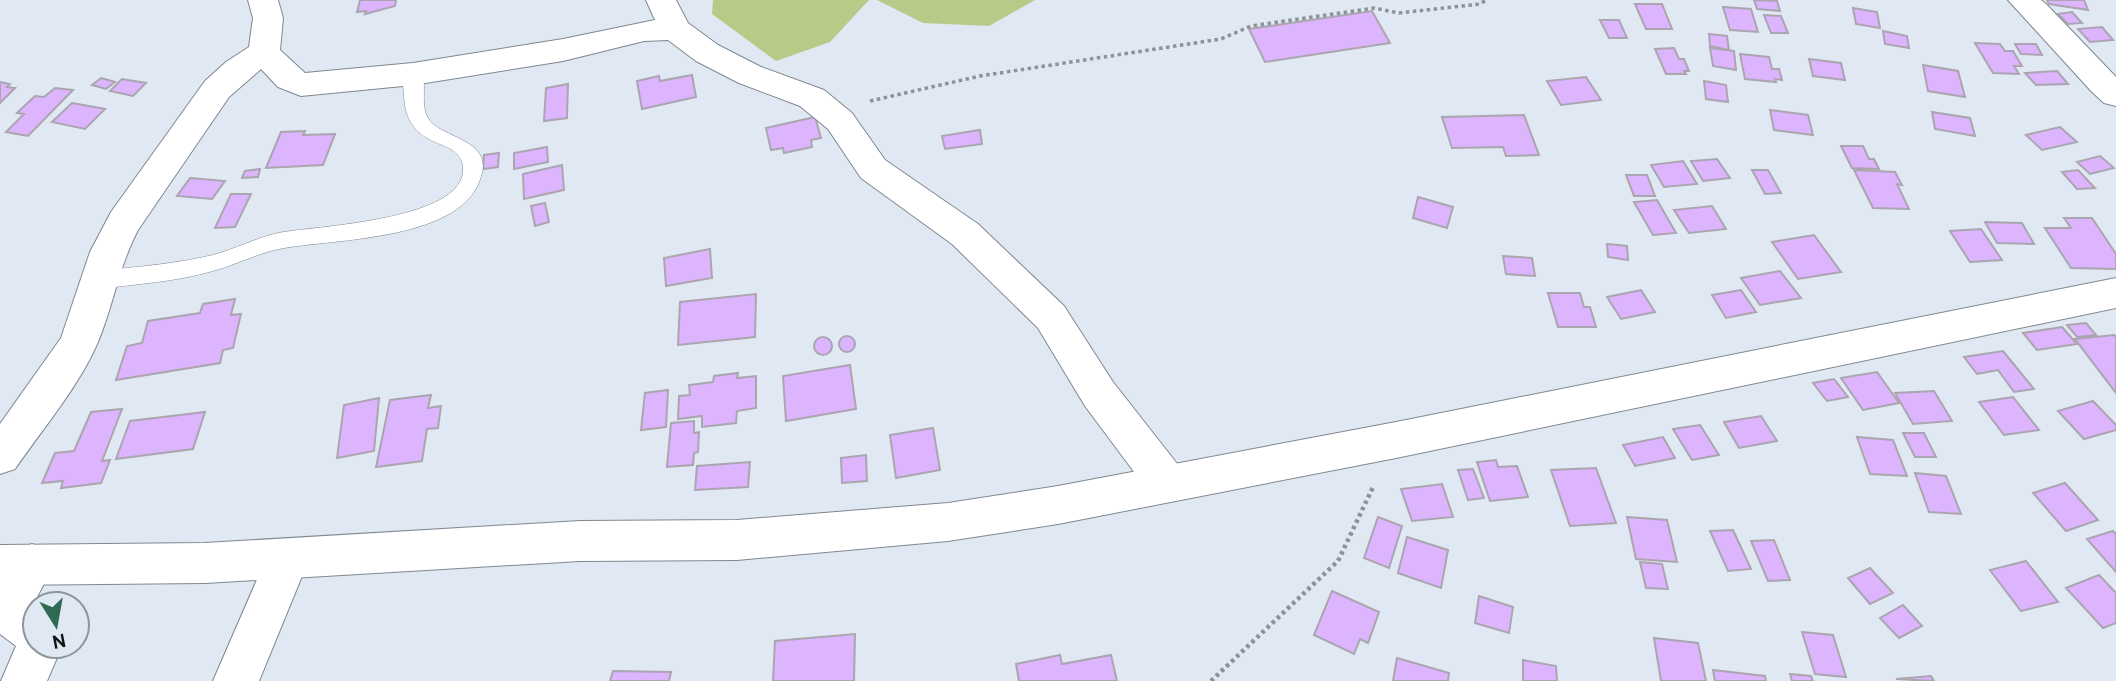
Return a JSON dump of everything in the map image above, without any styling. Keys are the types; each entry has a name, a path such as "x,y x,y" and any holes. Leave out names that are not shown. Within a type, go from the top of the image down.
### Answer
{"street":[{"path":"262,0 268,18 264,52 289,79 301,85 413,74 563,50 644,31 668,14 707,52 750,75 812,98 840,121 873,169 965,234 1051,317 1099,394 1167,484"},
{"path":"2022,0 2045,20 2095,78 2116,95"},
{"path":"0,456 65,366 79,341 107,252 124,222 217,89 237,70 264,52"},
{"path":"21,623 5,611 16,565 205,563 580,541 737,540 934,523 1058,505 1396,440 2116,293"},
{"path":"236,681 287,559"},
{"path":"24,681 33,660"}],"lane":[{"path":"97,280 211,264 280,241 380,227 416,220 437,212 468,187 473,173 472,159 460,146 430,134 418,120 413,74"}],"path":[{"path":"840,121 871,101 980,76 1222,39 1251,26 1264,24 1374,8 1399,13 1480,4 1486,0"},
{"path":"1211,681 1338,561 1396,440"}],"green space":[{"path":"713,0 869,0 830,42 776,61 712,14"},
{"path":"877,0 1035,0 989,26 923,23"}],"building":[{"path":"360,0 396,0 395,6 365,14 366,11 357,12"},
{"path":"1754,0 1777,1 1780,11 1757,9"},
{"path":"2047,0 2084,0 2088,10 2049,4"},
{"path":"1635,4 1662,4 1672,29 1646,29"},
{"path":"1723,7 1751,9 1758,32 1730,30"},
{"path":"1853,8 1877,12 1880,28 1856,24"},
{"path":"1372,11 1390,43 1265,62 1249,29"},
{"path":"2072,12 2082,23 2068,24 2058,14"},
{"path":"1764,15 1781,16 1788,33 1771,33"},
{"path":"1600,20 1619,20 1627,38 1609,38"},
{"path":"2102,27 2113,40 2090,42 2078,29"},
{"path":"1883,31 1907,36 1909,48 1885,44"},
{"path":"1709,34 1727,36 1729,50 1710,46"},
{"path":"1975,43 2000,44 2005,51 2013,51 2022,66 2014,66 2019,74 1993,73"},
{"path":"2015,44 2036,44 2042,55 2021,54"},
{"path":"1674,48 1679,59 1684,59 1689,71 1684,71 1686,74 1666,74 1655,49"},
{"path":"1710,48 1734,51 1736,70 1713,66"},
{"path":"1740,54 1769,57 1772,69 1779,69 1782,80 1775,79 1776,82 1745,79"},
{"path":"1809,59 1841,63 1845,80 1813,76"},
{"path":"1923,65 1958,71 1965,97 1928,91"},
{"path":"2057,71 2068,84 2036,85 2025,73"},
{"path":"692,75 696,97 642,109 637,81 659,76 660,81"},
{"path":"1586,77 1601,100 1561,105 1547,81"},
{"path":"101,78 115,82 106,89 92,85"},
{"path":"122,79 146,83 133,96 110,91"},
{"path":"1704,81 1726,85 1728,102 1706,99"},
{"path":"0,82 15,88 0,103"},
{"path":"568,84 567,118 544,121 546,88"},
{"path":"55,88 73,90 28,136 6,132 24,114 17,113 35,96 44,97"},
{"path":"72,103 105,109 85,129 52,122"},
{"path":"1770,110 1808,115 1813,135 1774,130"},
{"path":"1932,112 1970,118 1975,136 1935,129"},
{"path":"1524,115 1539,155 1506,156 1503,147 1452,148 1442,117"},
{"path":"815,117 821,138 811,140 812,147 784,153 783,148 771,150 766,128"},
{"path":"2060,127 2077,142 2042,150 2026,135"},
{"path":"980,130 982,144 945,149 942,136"},
{"path":"305,131 303,135 335,134 323,165 266,168 281,132"},
{"path":"1841,146 1863,146 1869,159 1874,159 1879,169 1852,168"},
{"path":"547,147 548,162 514,169 514,153"},
{"path":"499,153 498,167 483,169 484,155"},
{"path":"2100,156 2114,168 2090,174 2077,162"},
{"path":"1717,159 1730,178 1703,181 1691,161"},
{"path":"1683,161 1697,184 1664,187 1651,165"},
{"path":"562,165 564,190 524,199 523,174"},
{"path":"260,169 258,177 242,178 245,171"},
{"path":"1752,170 1768,170 1781,193 1765,194"},
{"path":"1854,170 1895,172 1902,185 1897,184 1909,209 1873,208"},
{"path":"2078,170 2095,188 2077,189 2062,172"},
{"path":"1626,175 1647,175 1655,196 1634,196"},
{"path":"190,178 225,181 212,199 177,196"},
{"path":"231,194 251,194 235,227 215,228"},
{"path":"1418,197 1453,207 1447,228 1413,218"},
{"path":"1657,200 1676,233 1653,235 1634,202"},
{"path":"545,203 549,222 535,226 531,206"},
{"path":"1712,206 1726,229 1689,233 1674,210"},
{"path":"2064,218 2092,218 2116,254 2116,269 2071,268 2045,228 2071,228"},
{"path":"1985,222 2022,223 2034,244 1997,243"},
{"path":"1981,229 2002,260 1970,262 1950,231"},
{"path":"1814,235 1841,272 1798,279 1772,242"},
{"path":"1607,244 1627,246 1628,260 1608,257"},
{"path":"710,249 712,278 666,286 664,258"},
{"path":"1503,256 1532,258 1535,276 1506,274"},
{"path":"1780,271 1801,298 1760,305 1741,278"},
{"path":"1641,290 1655,312 1621,319 1607,297"},
{"path":"1741,290 1756,312 1726,318 1712,295"},
{"path":"1548,293 1580,293 1584,307 1590,307 1596,327 1558,327"},
{"path":"756,294 755,337 678,345 680,302"},
{"path":"235,299 231,315 241,314 233,348 223,350 220,363 116,380 127,346 142,343 148,321 200,313 203,304"},
{"path":"2086,323 2096,335 2077,337 2067,325"},
{"path":"2062,327 2077,344 2037,350 2023,333"},
{"path":"847,336 853,338 853,350 847,352 841,350 839,344 841,338"},
{"path":"823,337 829,340 832,346 829,352 823,355 817,352 814,346 817,340"},
{"path":"2116,337 2116,393 2075,339"},
{"path":"2003,351 2034,389 2014,392 1998,370 1977,374 1964,357"},
{"path":"850,365 856,409 786,421 783,376"},
{"path":"1877,372 1899,403 1863,410 1841,378"},
{"path":"738,373 737,378 756,376 756,408 737,411 736,423 702,427 702,416 678,419 679,396 690,395 689,385 713,382 714,376"},
{"path":"1834,379 1848,397 1827,401 1813,383"},
{"path":"668,390 666,427 641,430 645,393"},
{"path":"1934,391 1952,421 1913,424 1895,393"},
{"path":"431,395 428,408 441,406 438,428 427,429 422,461 376,467 390,400"},
{"path":"2013,397 2039,430 2004,435 1979,402"},
{"path":"379,398 374,451 337,458 344,405"},
{"path":"2093,401 2116,425 2116,430 2084,439 2058,411"},
{"path":"122,409 102,461 110,460 101,483 61,488 63,481 42,483 55,453 74,451 91,412"},
{"path":"205,412 193,449 116,459 130,421"},
{"path":"1761,416 1777,441 1739,448 1724,422"},
{"path":"694,421 694,433 699,432 698,452 694,453 693,465 667,467 671,423"},
{"path":"1700,425 1719,455 1692,460 1673,429"},
{"path":"933,428 940,470 896,478 890,435"},
{"path":"1903,433 1924,433 1936,457 1915,457"},
{"path":"1663,437 1675,458 1635,466 1623,445"},
{"path":"1857,437 1893,440 1907,476 1870,474"},
{"path":"866,455 867,481 842,483 841,458"},
{"path":"1496,460 1498,467 1517,466 1528,497 1490,501 1477,462"},
{"path":"750,462 748,487 695,490 697,466"},
{"path":"1596,468 1616,523 1570,526 1551,470"},
{"path":"1473,469 1484,498 1468,500 1458,470"},
{"path":"1915,473 1946,476 1961,514 1929,512"},
{"path":"2065,483 2098,520 2066,531 2033,493"},
{"path":"1442,484 1453,517 1412,521 1401,489"},
{"path":"1378,517 1402,526 1389,568 1364,558"},
{"path":"1627,517 1667,520 1677,562 1636,559"},
{"path":"1733,530 1751,569 1728,571 1710,531"},
{"path":"2113,531 2116,534 2116,572 2087,539"},
{"path":"1407,537 1448,550 1441,588 1398,573"},
{"path":"1774,540 1790,580 1768,581 1751,541"},
{"path":"2026,561 2058,602 2021,611 1990,570"},
{"path":"1640,562 1662,564 1668,589 1646,588"},
{"path":"1870,568 1893,593 1870,604 1848,578"},
{"path":"2099,575 2116,593 2116,623 2103,628 2066,588"},
{"path":"1332,591 1379,612 1368,643 1360,639 1354,654 1314,635"},
{"path":"1479,596 1513,607 1509,633 1475,623"},
{"path":"1903,605 1922,626 1899,638 1880,618"},
{"path":"1802,632 1833,635 1846,677 1815,674"},
{"path":"855,634 854,681 773,681 775,641"},
{"path":"1654,638 1698,643 1706,681 1661,681"},
{"path":"1060,655 1062,664 1111,655 1117,681 1019,681 1016,664"},
{"path":"1397,658 1449,673 1448,681 1393,681"},
{"path":"1523,660 1556,666 1557,681 1523,681"},
{"path":"1713,670 1765,676 1766,681 1715,681"},
{"path":"613,671 671,672 669,681 610,681"},
{"path":"1790,674 1811,676 1813,681 1792,681"},
{"path":"1931,676 1934,681 1896,679"}]}
